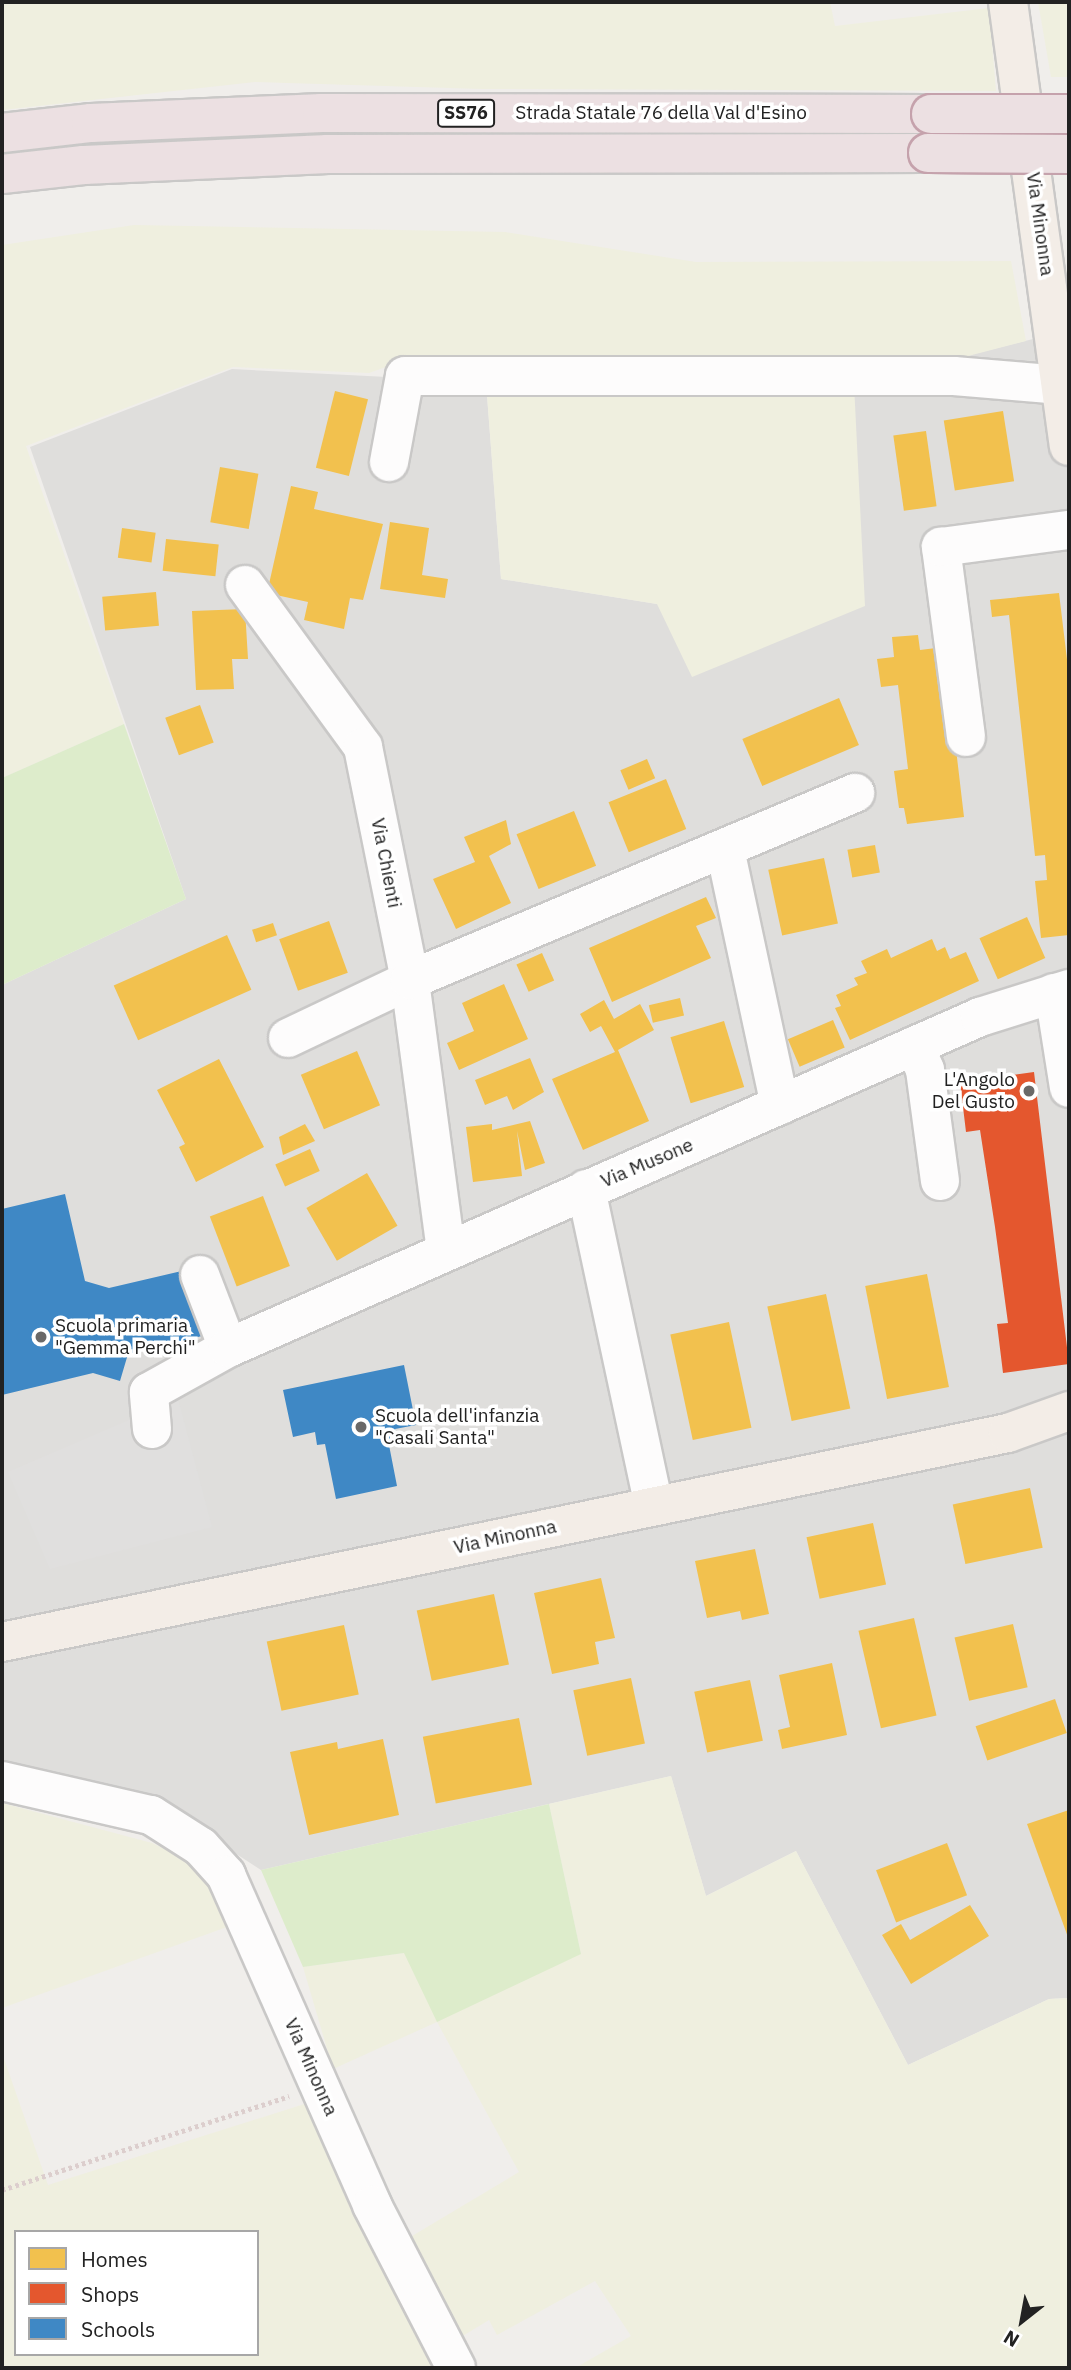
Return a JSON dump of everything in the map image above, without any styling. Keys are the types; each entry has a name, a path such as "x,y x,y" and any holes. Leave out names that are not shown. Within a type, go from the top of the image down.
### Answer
{"highway":[{"name":"Strada Statale 76 della Val d'Esino","path":"2,133 90,123 322,113 1069,114"},
{"name":"Strada Statale 76 della Val d'Esino","path":"2,174 83,165 328,154 1069,154"}],"main road":[{"name":"Via Minonna","path":"1008,2 1061,321 1062,385 1069,446"},
{"name":"Via Minonna","path":"2,1642 1008,1433 1069,1411"},
{"name":"Via Minonna","path":"1008,1433 1069,1431"}],"street":[{"path":"389,462 405,376 954,376 1062,385"},
{"path":"966,737 941,547 1069,530"},
{"name":"Via Chienti","path":"245,585 363,747 410,980 446,1251"},
{"path":"288,1038 410,980 855,793"},
{"path":"725,849 780,1105"},
{"path":"1062,991 1069,1088"},
{"name":"Via Musone","path":"152,1429 149,1392 228,1348 980,1017 1062,991"},
{"path":"914,1046 925,1070 940,1181"},
{"path":"586,1189 654,1505"},
{"path":"200,1275 228,1348"},
{"name":"Via Minonna","path":"2,1782 150,1815 201,1847 226,1875 372,2206 456,2368"}],"path":[{"path":"2,2190 320,2086"}],"shaded area":[{"path":"1069,330 1069,1998 1049,1999 908,2065 796,1851 706,1896 671,1776 261,1870 144,1794 2,1773 2,985 186,899 30,447 232,369 486,382 501,579 657,604 854,384"},
{"path":"178,1399 212,1527 50,1569 8,1472"}],"green space":[{"path":"2,2 830,2 835,26 989,8 996,91 482,89 255,82 2,110"},
{"path":"1038,2 1069,2 1069,77 1051,77"},
{"path":"134,225 505,232 696,262 1011,261 1026,341 926,367 397,363 369,373 233,367 26,446 124,724 2,778 2,245"},
{"path":"486,382 854,384 865,606 692,677 657,604 501,579"},
{"path":"124,724 186,899 2,985 2,778"},
{"path":"671,1776 706,1896 796,1851 908,2065 1049,1999 1069,1998 1069,2368 575,2368 631,2336 595,2281 497,2335 489,2320 456,2340 407,2239 519,2172 437,2022 333,2069 303,1967 404,1953 581,1954 549,1804"},
{"path":"2,1803 152,1843 211,1871 238,1923 2,2008"},
{"path":"549,1804 581,1954 437,2022 404,1953 303,1967 261,1870"},
{"path":"2,2053 48,2185 314,2101 442,2368 2,2368"}],"building: Homes":[{"path":"335,391 368,399 349,476 316,468"},
{"path":"1003,411 1014,481 955,491 944,420"},
{"path":"926,431 937,506 904,511 893,436"},
{"path":"220,467 258,474 249,529 210,522"},
{"path":"291,486 318,492 314,509 383,524 363,600 350,598 344,629 304,620 308,602 267,593"},
{"path":"390,522 429,528 422,575 448,579 445,598 380,589"},
{"path":"122,528 156,533 151,562 118,558"},
{"path":"166,539 219,545 215,576 163,571"},
{"path":"156,592 159,626 105,631 102,597"},
{"path":"1059,593 1069,676 1069,935 1041,938 1035,881 1047,880 1045,855 1035,856 1009,615 992,617 990,600"},
{"path":"245,609 248,659 232,659 234,689 196,690 192,611"},
{"path":"918,635 920,650 944,647 964,817 907,824 904,808 899,808 894,771 908,769 898,685 881,687 877,659 894,657 892,637"},
{"path":"839,698 859,745 762,786 742,739"},
{"path":"200,705 214,743 179,755 165,718"},
{"path":"647,759 655,778 629,790 620,770"},
{"path":"666,779 686,829 629,852 609,802"},
{"path":"574,811 596,866 539,889 517,834"},
{"path":"506,820 511,844 489,856 511,903 456,929 433,879 475,862 464,837"},
{"path":"875,845 880,873 852,877 847,850"},
{"path":"824,858 838,924 782,935 768,870"},
{"path":"706,897 716,918 696,926 711,958 612,1002 589,948"},
{"path":"1027,917 1045,958 998,979 979,938"},
{"path":"329,921 348,973 298,991 279,939"},
{"path":"273,923 277,935 256,942 252,930"},
{"path":"227,935 251,990 138,1040 114,985"},
{"path":"932,939 937,951 945,947 950,959 966,952 979,981 850,1040 835,1008 841,1006 836,995 858,985 854,978 867,973 861,961 887,949 891,958"},
{"path":"542,953 554,980 529,992 516,964"},
{"path":"504,984 528,1039 459,1070 447,1043 474,1031 462,1003"},
{"path":"680,998 684,1016 653,1023 649,1005"},
{"path":"604,1000 614,1019 640,1004 654,1030 618,1050 649,1121 583,1150 552,1079 615,1052 601,1026 590,1032 580,1014"},
{"path":"833,1020 845,1048 800,1067 788,1039"},
{"path":"724,1021 744,1087 691,1103 670,1037"},
{"path":"357,1051 380,1105 324,1129 301,1075"},
{"path":"530,1058 544,1092 513,1110 507,1096 485,1105 475,1080"},
{"path":"219,1059 264,1147 196,1182 179,1147 185,1144 157,1090"},
{"path":"530,1121 545,1163 525,1170 517,1131 522,1176 473,1182 466,1127 492,1124 492,1130"},
{"path":"305,1124 315,1141 283,1155 279,1137"},
{"path":"310,1149 320,1171 285,1186 275,1164"},
{"path":"367,1173 398,1226 337,1261 306,1208"},
{"path":"263,1196 290,1266 237,1286 210,1216"},
{"path":"927,1274 949,1387 887,1399 865,1286"},
{"path":"826,1294 850,1408 792,1421 767,1306"},
{"path":"729,1322 751,1428 693,1440 670,1334"},
{"path":"1030,1488 1043,1548 965,1564 953,1504"},
{"path":"873,1523 886,1585 820,1599 806,1537"},
{"path":"755,1549 769,1614 742,1620 740,1611 707,1618 695,1561"},
{"path":"601,1578 615,1638 595,1642 599,1664 552,1674 534,1593"},
{"path":"494,1594 509,1664 432,1681 417,1610"},
{"path":"914,1618 936,1715 881,1728 858,1631"},
{"path":"1013,1624 1028,1687 969,1701 955,1637"},
{"path":"344,1625 359,1694 281,1711 267,1641"},
{"path":"832,1663 847,1735 782,1749 778,1730 790,1727 779,1675"},
{"path":"631,1678 645,1744 587,1756 573,1690"},
{"path":"750,1680 763,1741 707,1752 694,1692"},
{"path":"1055,1699 1067,1733 987,1760 976,1726"},
{"path":"519,1718 532,1785 436,1803 423,1737"},
{"path":"383,1739 399,1815 309,1835 290,1752 337,1742 338,1749"},
{"path":"1069,1810 1069,1940 1027,1824"},
{"path":"947,1843 967,1895 896,1923 876,1870"},
{"path":"970,1905 989,1936 911,1984 882,1935 901,1924 910,1940"}],"building: Shops":[{"path":"1034,1072 1069,1364 1003,1373 997,1324 1008,1323 995,1227 980,1130 966,1132 960,1082"}],"building: Schools":[{"path":"65,1194 85,1281 109,1288 186,1270 202,1336 128,1354 120,1381 93,1373 2,1395 2,1209"},
{"path":"404,1365 416,1425 395,1429 398,1443 389,1445 397,1486 336,1499 325,1444 317,1445 315,1432 293,1437 283,1390"}],"place":[{"name":"L'Angolo Del Gusto","path":"1029,1091"},
{"name":"Scuola primaria \"Gemma Perchi\"","path":"41,1337"},
{"name":"Scuola dell'infanzia \"Casali Santa\"","path":"361,1427"}]}
